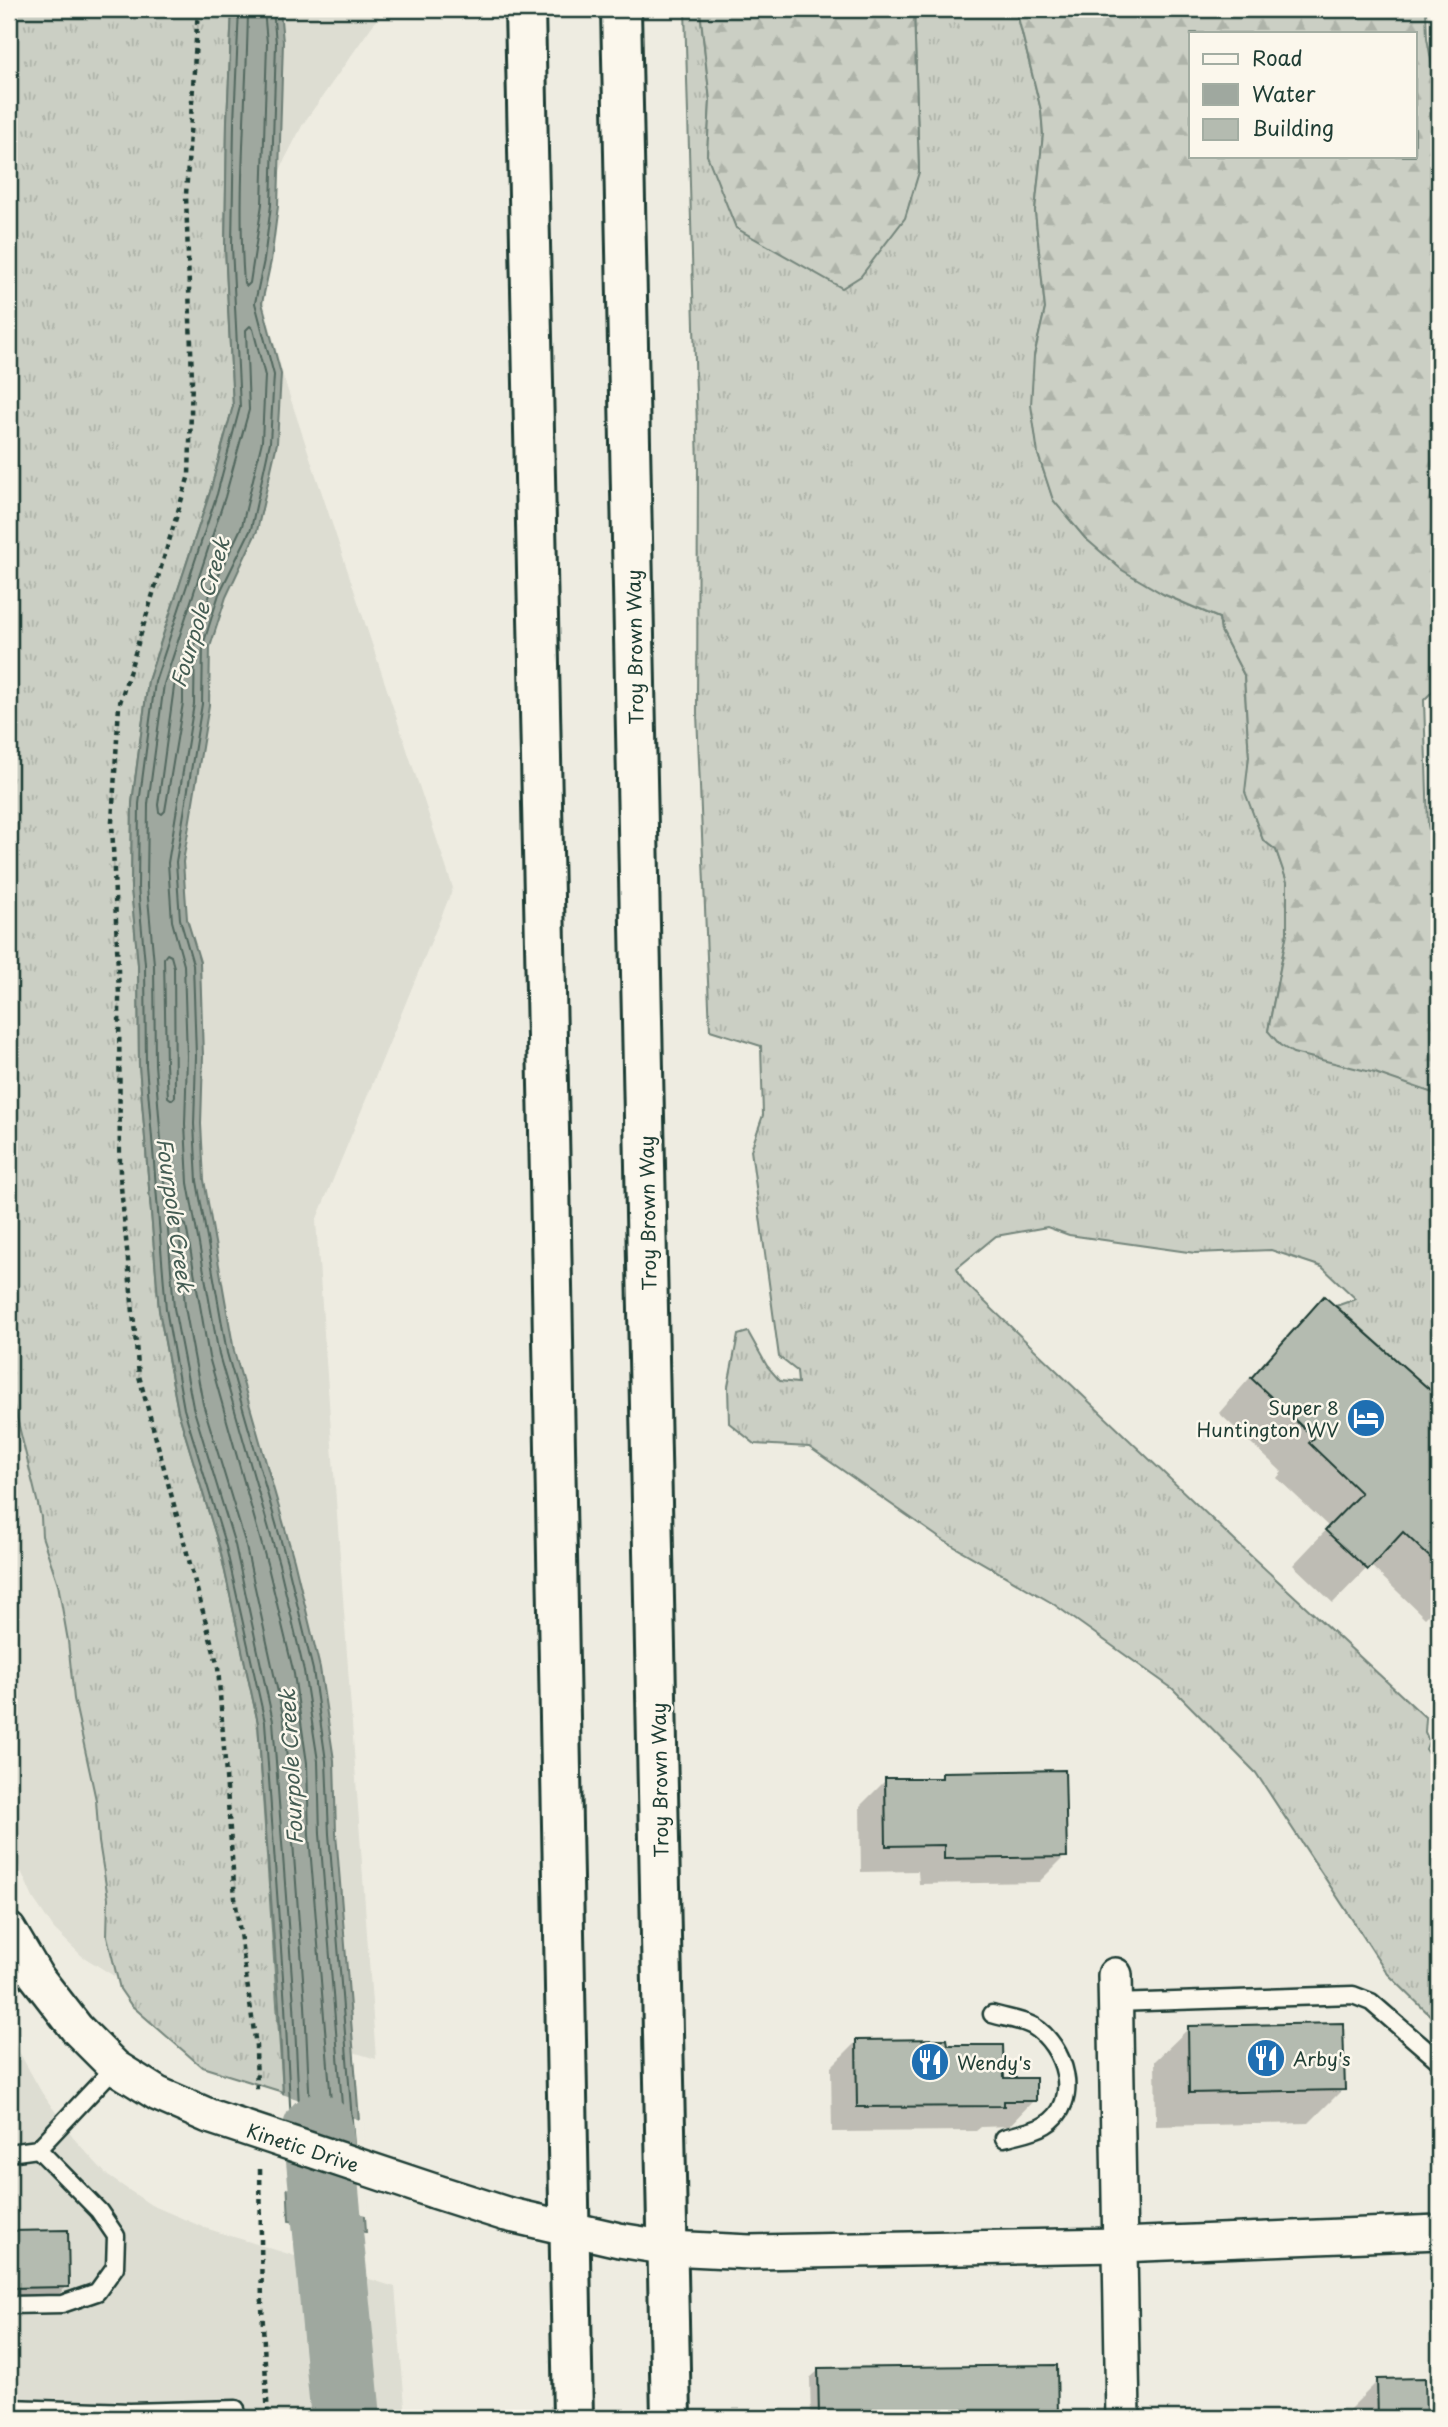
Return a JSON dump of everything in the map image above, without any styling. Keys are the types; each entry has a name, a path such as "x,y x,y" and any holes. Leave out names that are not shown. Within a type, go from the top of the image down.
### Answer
{"main road":[{"path":"525,9 573,2418"},
{"name":"Troy Brown Way","path":"621,9 671,2418"}],"street":[{"name":"Kinetic Drive","path":"9,1930 36,1976 77,2029 115,2067 158,2094 209,2116 434,2191 506,2214 569,2230 669,2248 750,2252 1119,2245 1439,2232"},
{"path":"1115,1989 1123,2418"}],"lane":[{"path":"1115,1989 1353,1995 1371,2002 1439,2061"},
{"path":"992,2014 1033,2025 1055,2045 1065,2071 1067,2092 1060,2111 1045,2125 1004,2138"},
{"path":"9,2153 38,2149 115,2067"},
{"path":"9,2305 62,2304 97,2292 115,2267 116,2236 99,2211 38,2149"},
{"path":"9,2408 130,2412 236,2409"}],"path":[{"path":"198,9 186,195 192,380 189,475 119,706 113,822 119,995 120,1176 139,1376 218,1667 235,1898 256,2046 257,2099"},
{"path":"260,2165 262,2307 268,2418"}],"shaded area":[{"path":"9,9 384,9 303,124 285,159 274,185 262,278 265,308 284,379 453,888 316,1221 376,2059 151,1990 114,1976 82,1956 54,1929 33,1898 18,1864 9,1830"},
{"path":"9,2034 42,2093 76,2141 108,2176 151,2205 205,2228 395,2287 406,2418 9,2418"}],"green space":[{"path":"9,9 232,9 225,247 233,406 210,492 148,681 132,803 131,887 138,964 139,1065 159,1310 178,1411 220,1549 258,1723 283,2092 202,2067 131,2005 120,1989 107,1936 108,1898 99,1842 96,1800 74,1699 58,1584 42,1536 41,1517 9,1385"},
{"path":"685,9 700,9 710,101 707,155 919,172 914,9 1016,9 1041,110 1043,134 1035,211 1045,309 1034,356 1038,454 1053,499 1085,538 1163,594 1219,618 1221,631 1244,675 1249,757 1246,792 1263,840 1276,850 1287,881 1287,933 1268,1031 1439,1095 1439,1398 1336,1306 1356,1299 1322,1267 1271,1250 1195,1253 1069,1235 1047,1227 996,1236 957,1268 964,1282 1236,1542 1426,1718 1425,1732 1429,1741 1426,1749 1439,1768 1439,2024 1388,1974 1256,1773 1173,1689 1052,1603 941,1539 809,1447 755,1444 729,1423 728,1386 738,1335 748,1332 767,1366 780,1381 798,1383 797,1371 779,1357 751,1150 763,1115 761,1046 710,1030 697,713 698,466"},
{"path":"700,9 914,9 919,172 905,218 861,276 842,288 736,228 707,155 710,101"},
{"path":"1016,9 1426,9 1427,38 1439,91 1439,685 1424,700 1428,825 1439,862 1439,1095 1375,1073 1293,1053 1280,1045 1268,1031 1287,933 1287,882 1276,850 1263,840 1245,792 1249,757 1244,675 1221,631 1219,618 1163,594 1122,570 1085,538 1053,500 1038,454 1031,405 1034,356 1045,309 1035,211 1043,134 1041,110"}],"water":[{"path":"232,9 280,9 283,42 278,206 262,303 281,374 277,443 257,531 226,597 210,647 209,705 183,862 187,919 200,962 204,1180 234,1351 294,1560 320,1668 334,1760 336,1833 366,2232 289,2221 279,2006 258,1723 220,1549 178,1411 159,1310 139,1065 138,965 131,888 132,803 148,681 210,492 233,406 225,247"}],"pier":[{"path":"279,2093 363,2121 368,2216 284,2187"}],"building":[{"name":"Super 8 Huntington WV","path":"1324,1296 1439,1398 1439,1566 1403,1532 1368,1570 1325,1530 1361,1493 1309,1443 1314,1438 1251,1378"},
{"path":"1065,1770 1067,1857 944,1859 944,1845 886,1846 885,1778 942,1778 942,1772"},
{"name":"Arby's","path":"1343,2023 1345,2090 1189,2093 1188,2026"},
{"name":"Wendy's","path":"947,2039 948,2045 1003,2045 1004,2078 1036,2078 1036,2101 1004,2101 1004,2106 857,2107 856,2040"},
{"path":"68,2230 69,2287 9,2288 9,2231"},
{"path":"1057,2365 1058,2416 819,2418 818,2368"},
{"path":"1425,2378 1426,2418 1378,2418 1377,2379"}],"waterway":[{"name":"Fourpole Creek","path":"318,2129 346,2418"}],"place":[{"name":"Super 8 Huntington WV","path":"1366,1418"},
{"name":"Arby's","path":"1266,2058"},
{"name":"Wendy's","path":"930,2062"}]}
